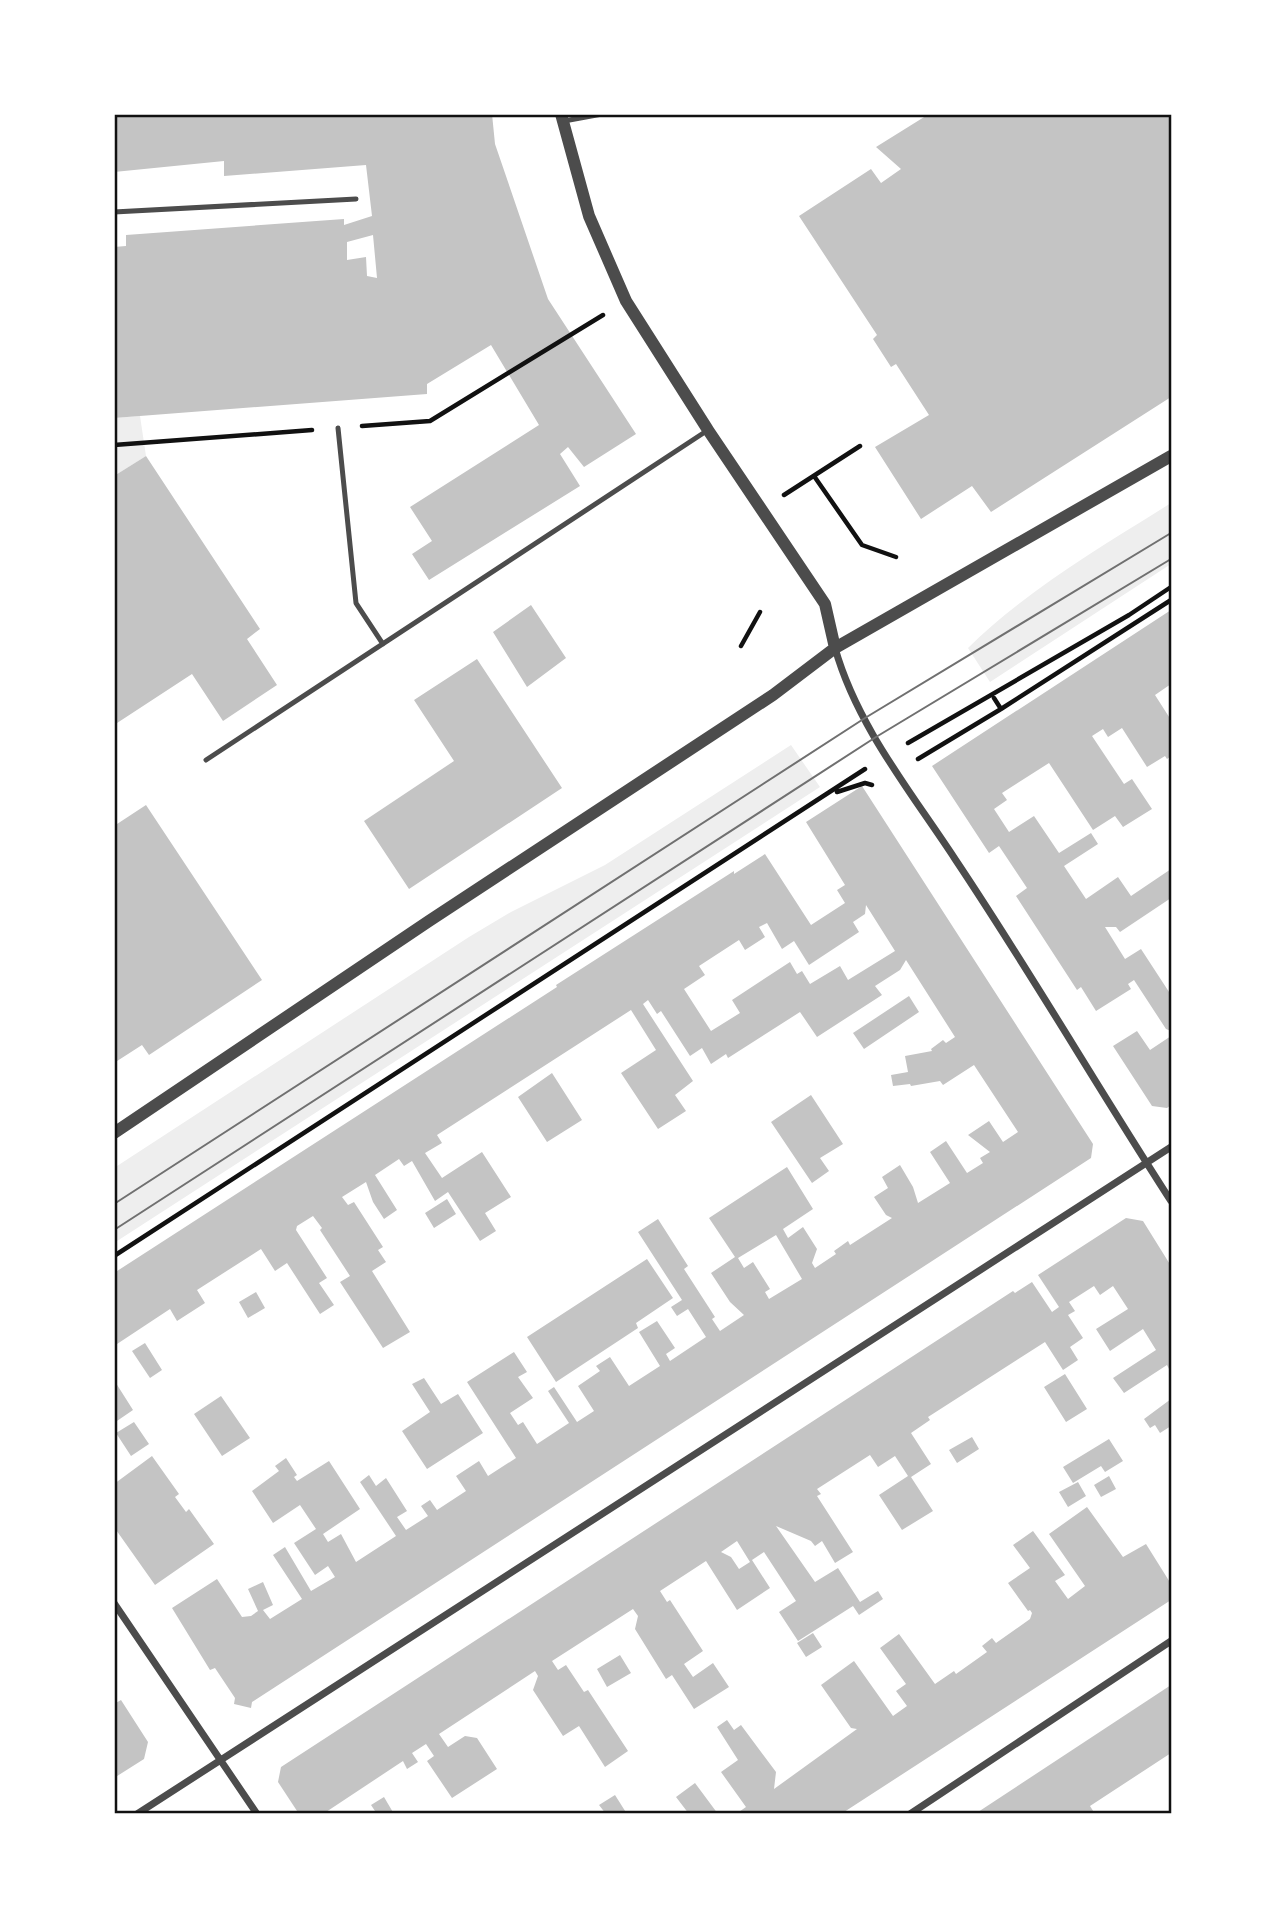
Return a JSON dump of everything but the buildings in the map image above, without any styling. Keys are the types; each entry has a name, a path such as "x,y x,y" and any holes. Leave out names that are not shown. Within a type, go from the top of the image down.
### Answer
{"street":[{"path":"561,118 589,216 626,301 708,430 825,604 844,681 887,756 1171,1201"},
{"path":"114,1133 429,921 773,695 835,648 1171,456"},
{"path":"137,1814 1171,1147"},
{"path":"114,1602 257,1814"},
{"path":"909,1814 1171,1641"}],"lane":[{"path":"561,118 603,114"},
{"path":"114,212 356,199"},
{"path":"338,428 356,603 383,644"},
{"path":"206,760 708,430"}],"path":[{"path":"114,445 430,421 626,301"},
{"path":"762,510 860,446"},
{"path":"814,476 862,545 895,558"},
{"path":"114,1256 887,756 1129,615 1171,587"},
{"path":"917,759 1001,709 1171,600"},
{"path":"741,646 760,612"},
{"path":"994,698 1001,709"},
{"path":"837,792 865,783 874,786"}],"shaded area":[{"path":"140,416 146,456 114,476 114,418"},
{"path":"1171,503 1171,564 990,682 968,648 1040,588"},
{"path":"791,745 820,787 114,1243 114,1168 469,937 511,912 605,865"}],"tram line":[{"path":"114,1204 865,718 1171,533"},
{"path":"114,1230 876,737 1171,559"}]}
